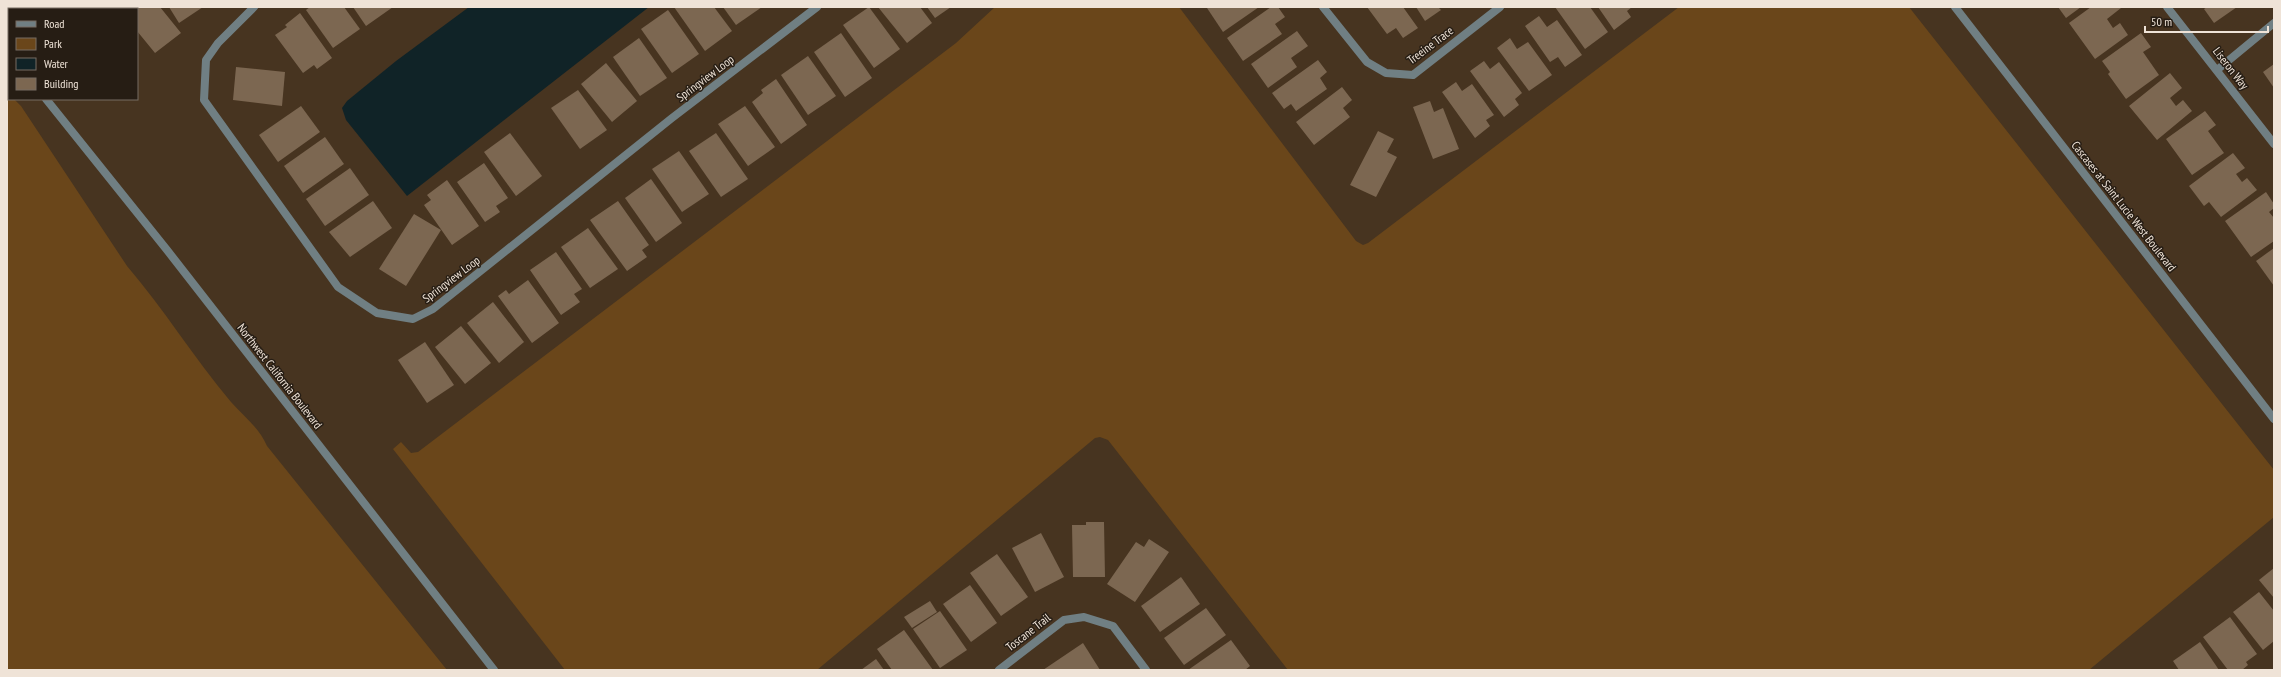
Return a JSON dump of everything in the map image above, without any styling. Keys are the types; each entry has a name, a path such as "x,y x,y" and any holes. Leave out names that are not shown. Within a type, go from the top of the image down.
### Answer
{"street":[{"name":"Springview Loop","path":"254,7 218,43 206,60 204,100 338,287 377,313 413,319 434,310 672,118 817,7"},
{"name":"Treeine Trace","path":"1323,7 1367,62 1386,73 1412,75 1500,7"},
{"name":"Cascases at Saint Lucie West Boulevard","path":"1956,7 2274,419"},
{"name":"Liseron Way","path":"2167,7 2274,144"},
{"path":"2217,70 2274,23"},
{"name":"Northwest California Boulevard","path":"47,100 168,250 494,670"},
{"name":"Toscane Trail","path":"999,670 1064,620 1084,617 1113,626 1146,670"}],"green space":[{"path":"995,7 1179,7 1356,241 1363,245 1368,243 1679,7 1909,7 2274,470 2274,517 2089,670 1288,670 1108,440 1100,437 1095,438 817,670 565,670 393,449 401,442 411,453 418,452 956,43"},
{"path":"7,92 8,100 15,100 21,106 127,266 154,299 204,368 231,402 256,428 267,446 447,670 7,670"}],"water":[{"path":"469,7 649,7 407,196 346,120 342,108 347,101 396,61"}],"building":[{"path":"133,7 160,7 181,33 155,53 138,32 138,8"},
{"path":"169,7 203,7 179,23"},
{"path":"310,7 344,7 360,29 333,48 306,10"},
{"path":"353,7 393,7 366,26"},
{"path":"674,7 714,7 732,31 705,51"},
{"path":"723,7 762,7 736,25"},
{"path":"869,7 900,49 874,68 843,25"},
{"path":"878,7 920,7 932,23 907,43"},
{"path":"927,7 951,7 935,18"},
{"path":"1259,7 1223,32 1207,8"},
{"path":"1271,7 1278,7 1285,17 1275,24 1282,34 1243,61 1227,38"},
{"path":"1367,7 1403,7 1418,28 1403,38 1396,28 1387,34"},
{"path":"1416,7 1438,7 1441,10 1425,21"},
{"path":"1555,7 1590,7 1608,32 1585,49"},
{"path":"1598,7 1632,7 1627,11 1631,17 1614,30"},
{"path":"2058,7 2081,7 2066,18"},
{"path":"2091,7 2120,7 2121,8 2107,19 2113,28 2120,23 2128,35 2095,59 2069,23"},
{"path":"2207,7 2237,7 2214,23 2204,9"},
{"path":"668,10 699,54 672,73 641,29"},
{"path":"300,13 332,58 317,69 314,65 303,73 275,35 287,27 285,25"},
{"path":"1539,16 1547,27 1557,20 1582,55 1565,67 1558,57 1550,62 1525,26"},
{"path":"1297,31 1308,46 1291,58 1297,67 1268,88 1251,64"},
{"path":"841,33 872,78 845,97 814,52"},
{"path":"2141,33 2151,47 2143,52 2159,75 2126,99 2108,74 2110,72 2102,61"},
{"path":"639,38 667,78 640,96 613,57"},
{"path":"1510,38 1517,49 1528,42 1552,75 1529,91 1497,48"},
{"path":"808,56 836,96 808,115 781,75"},
{"path":"1318,60 1327,72 1320,78 1327,89 1296,111 1291,104 1284,109 1272,93"},
{"path":"1484,61 1490,69 1499,62 1522,93 1515,99 1519,105 1504,117 1470,71"},
{"path":"606,63 637,101 612,122 581,84"},
{"path":"2274,64 2274,88 2263,72"},
{"path":"236,67 285,72 282,106 233,100"},
{"path":"2170,73 2182,88 2170,98 2176,106 2183,100 2192,111 2157,140 2129,106"},
{"path":"776,79 807,125 781,144 752,102 763,93 761,90"},
{"path":"1456,82 1462,91 1472,84 1494,115 1486,120 1490,126 1475,138 1442,92"},
{"path":"1342,87 1352,100 1343,108 1350,117 1314,145 1296,122"},
{"path":"578,90 607,130 580,149 551,108"},
{"path":"1430,101 1434,112 1443,108 1459,149 1433,159 1413,107"},
{"path":"301,106 320,132 278,162 259,135"},
{"path":"745,106 775,147 748,166 718,124"},
{"path":"2205,111 2216,125 2208,131 2224,153 2192,175 2166,139"},
{"path":"1378,131 1394,139 1387,152 1397,157 1376,197 1350,185"},
{"path":"510,133 542,176 516,196 484,152"},
{"path":"716,133 748,179 721,197 689,151"},
{"path":"325,137 344,164 303,193 284,166"},
{"path":"679,151 709,194 682,212 652,169"},
{"path":"2233,153 2245,168 2236,174 2242,182 2247,178 2257,190 2221,217 2209,202 2204,206 2189,186"},
{"path":"484,163 508,198 496,206 500,212 485,222 457,182"},
{"path":"350,168 369,195 325,226 306,199"},
{"path":"651,179 682,223 656,242 625,198"},
{"path":"447,180 479,226 452,245 424,205 431,200 427,195"},
{"path":"2266,192 2274,204 2274,208 2269,212 2274,218 2274,241 2251,257 2225,221"},
{"path":"373,201 392,228 350,257 329,232"},
{"path":"618,201 649,245 642,250 647,257 627,271 590,220"},
{"path":"414,214 441,230 406,286 379,269"},
{"path":"588,228 618,269 590,288 561,247"},
{"path":"2274,248 2274,286 2256,261"},
{"path":"556,252 582,289 574,294 580,302 561,315 530,270"},
{"path":"528,280 559,323 532,343 498,296 506,290 509,294"},
{"path":"493,302 524,342 499,363 467,323"},
{"path":"461,326 491,363 465,384 435,347"},
{"path":"425,342 454,385 427,403 398,360"},
{"path":"1086,522 1104,522 1105,577 1073,577 1072,525 1086,525"},
{"path":"1041,533 1064,577 1035,592 1012,548"},
{"path":"1149,539 1169,552 1135,602 1107,584 1136,542 1144,547"},
{"path":"997,554 1028,597 1001,616 970,573"},
{"path":"2274,568 2274,598 2259,580"},
{"path":"1181,577 1200,604 1160,632 1141,606"},
{"path":"970,585 997,623 971,642 943,604"},
{"path":"2259,592 2274,611 2274,641 2263,650 2233,612"},
{"path":"930,601 937,612 912,628 904,617"},
{"path":"1206,608 1226,635 1184,665 1164,638"},
{"path":"940,611 967,650 940,668 913,629"},
{"path":"2230,617 2257,654 2246,662 2248,665 2242,670 2228,670 2203,637"},
{"path":"904,630 933,670 892,670 877,649"},
{"path":"1231,640 1250,666 1245,670 1188,670"},
{"path":"2200,642 2219,670 2179,670 2173,661"},
{"path":"1083,643 1100,670 1043,670"},
{"path":"876,659 884,670 861,670"}]}
